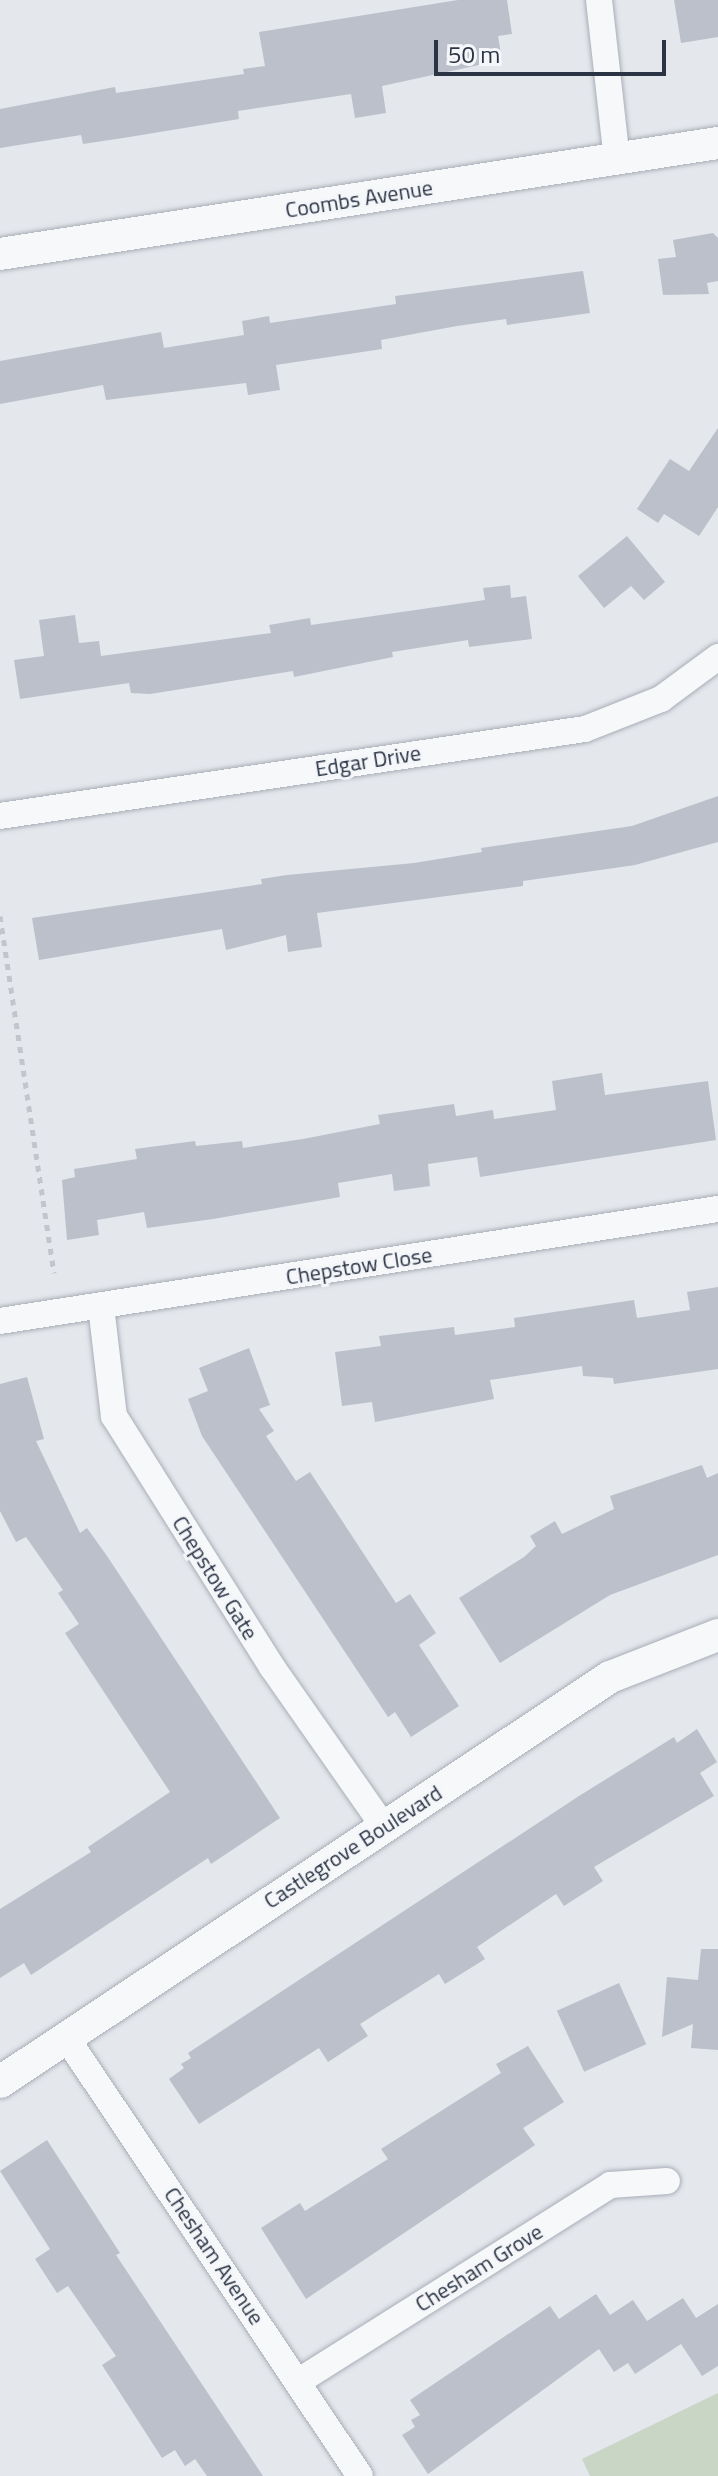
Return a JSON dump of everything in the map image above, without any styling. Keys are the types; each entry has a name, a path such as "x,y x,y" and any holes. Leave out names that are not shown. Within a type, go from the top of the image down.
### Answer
{"street":[{"path":"599,0 617,160"},
{"name":"Coombs Avenue","path":"0,254 718,143"},
{"name":"Edgar Drive","path":"0,816 585,729 661,699 718,657"},
{"name":"Chepstow Close","path":"0,1321 718,1209"},
{"name":"Chepstow Gate","path":"101,1306 114,1416 272,1667 384,1827"},
{"name":"Castlegrove Boulevard","path":"0,2082 610,1677 718,1635"},
{"name":"Chesham Avenue","path":"66,2037 360,2476"},
{"name":"Chesham Grove","path":"299,2381 610,2185 667,2181"}],"path":[{"path":"0,916 54,1273"}],"green space":[{"path":"718,2393 718,2476 590,2476 582,2459"}],"building":[{"path":"458,0 507,0 512,34 498,36 502,60 382,86 386,113 355,118 351,94 238,111 239,119 123,138 83,144 81,135 0,148 0,109 115,87 116,93 244,74 243,69 265,66 259,32"},
{"path":"674,0 718,0 718,37 681,43"},
{"path":"713,233 718,238 718,281 707,283 709,294 663,295 658,259 676,257 673,240"},
{"path":"583,271 590,313 507,325 506,319 457,326 381,340 382,349 276,365 280,390 248,395 246,383 106,400 103,385 0,404 0,361 161,332 164,348 244,335 242,321 269,316 270,323 396,304 395,296"},
{"path":"718,428 718,507 699,536 664,514 658,523 637,509 670,459 689,471"},
{"path":"627,536 665,582 644,600 631,586 604,608 578,576"},
{"path":"510,585 511,598 526,596 532,639 469,647 468,640 392,652 393,657 294,677 293,671 150,694 131,693 129,683 20,699 14,660 44,656 39,620 75,615 79,643 99,641 101,656 271,633 269,625 310,618 311,625 485,600 483,588"},
{"path":"718,796 718,842 635,865 523,881 523,886 317,913 322,947 288,952 286,935 226,950 222,929 39,960 32,918 262,884 261,879 287,875 414,863 482,852 481,848 632,826"},
{"path":"602,1073 605,1095 708,1081 716,1140 480,1177 477,1157 428,1164 430,1186 394,1191 392,1174 338,1183 340,1197 213,1219 147,1228 144,1212 97,1220 99,1235 67,1240 62,1180 75,1177 74,1169 137,1159 135,1149 195,1141 196,1146 242,1141 243,1148 380,1124 378,1115 454,1104 456,1116 493,1110 494,1119 556,1110 552,1081"},
{"path":"718,1287 718,1369 614,1384 613,1378 583,1376 582,1366 490,1380 494,1399 375,1422 372,1402 342,1406 335,1352 381,1346 379,1336 454,1327 455,1335 515,1327 514,1318 634,1300 637,1318 690,1310 687,1292"},
{"path":"249,1348 270,1405 259,1409 274,1431 266,1436 296,1481 310,1472 396,1603 410,1594 436,1633 419,1645 459,1706 411,1737 395,1712 388,1717 202,1436 188,1399 208,1391 199,1368"},
{"path":"27,1377 44,1439 36,1441 80,1533 87,1528 107,1556 280,1818 211,1864 208,1858 31,1975 24,1963 0,1978 0,1909 91,1852 88,1847 170,1792 65,1633 79,1624 58,1593 63,1590 26,1537 16,1542 0,1511 0,1384"},
{"path":"702,1465 707,1478 718,1473 718,1555 610,1595 500,1663 459,1598 524,1557 536,1546 530,1536 555,1521 562,1534 614,1509 610,1496"},
{"path":"697,1729 717,1762 700,1773 714,1796 594,1867 603,1881 564,1906 556,1894 477,1947 485,1959 445,1984 439,1974 360,2024 368,2036 328,2062 319,2048 199,2124 169,2079 184,2068 181,2064 191,2058 188,2053 579,1796 674,1737 677,1743"},
{"path":"701,1949 718,1949 718,2050 691,2048 693,2024 662,2037 667,1977 698,1980"},
{"path":"619,1983 646,2044 584,2072 557,2011"},
{"path":"528,2046 564,2102 523,2128 535,2145 306,2299 261,2228 300,2203 305,2211 388,2159 381,2149 501,2073 496,2064"},
{"path":"47,2140 120,2253 116,2255 263,2476 207,2476 195,2459 185,2466 175,2450 162,2458 102,2365 116,2356 68,2286 57,2293 35,2259 50,2249 0,2171"},
{"path":"596,2294 610,2315 633,2300 647,2321 683,2298 696,2318 718,2304 718,2366 702,2376 681,2344 635,2374 628,2363 614,2372 599,2349 428,2474 402,2435 415,2427 411,2420 420,2415 410,2400 550,2306 559,2319"}]}
